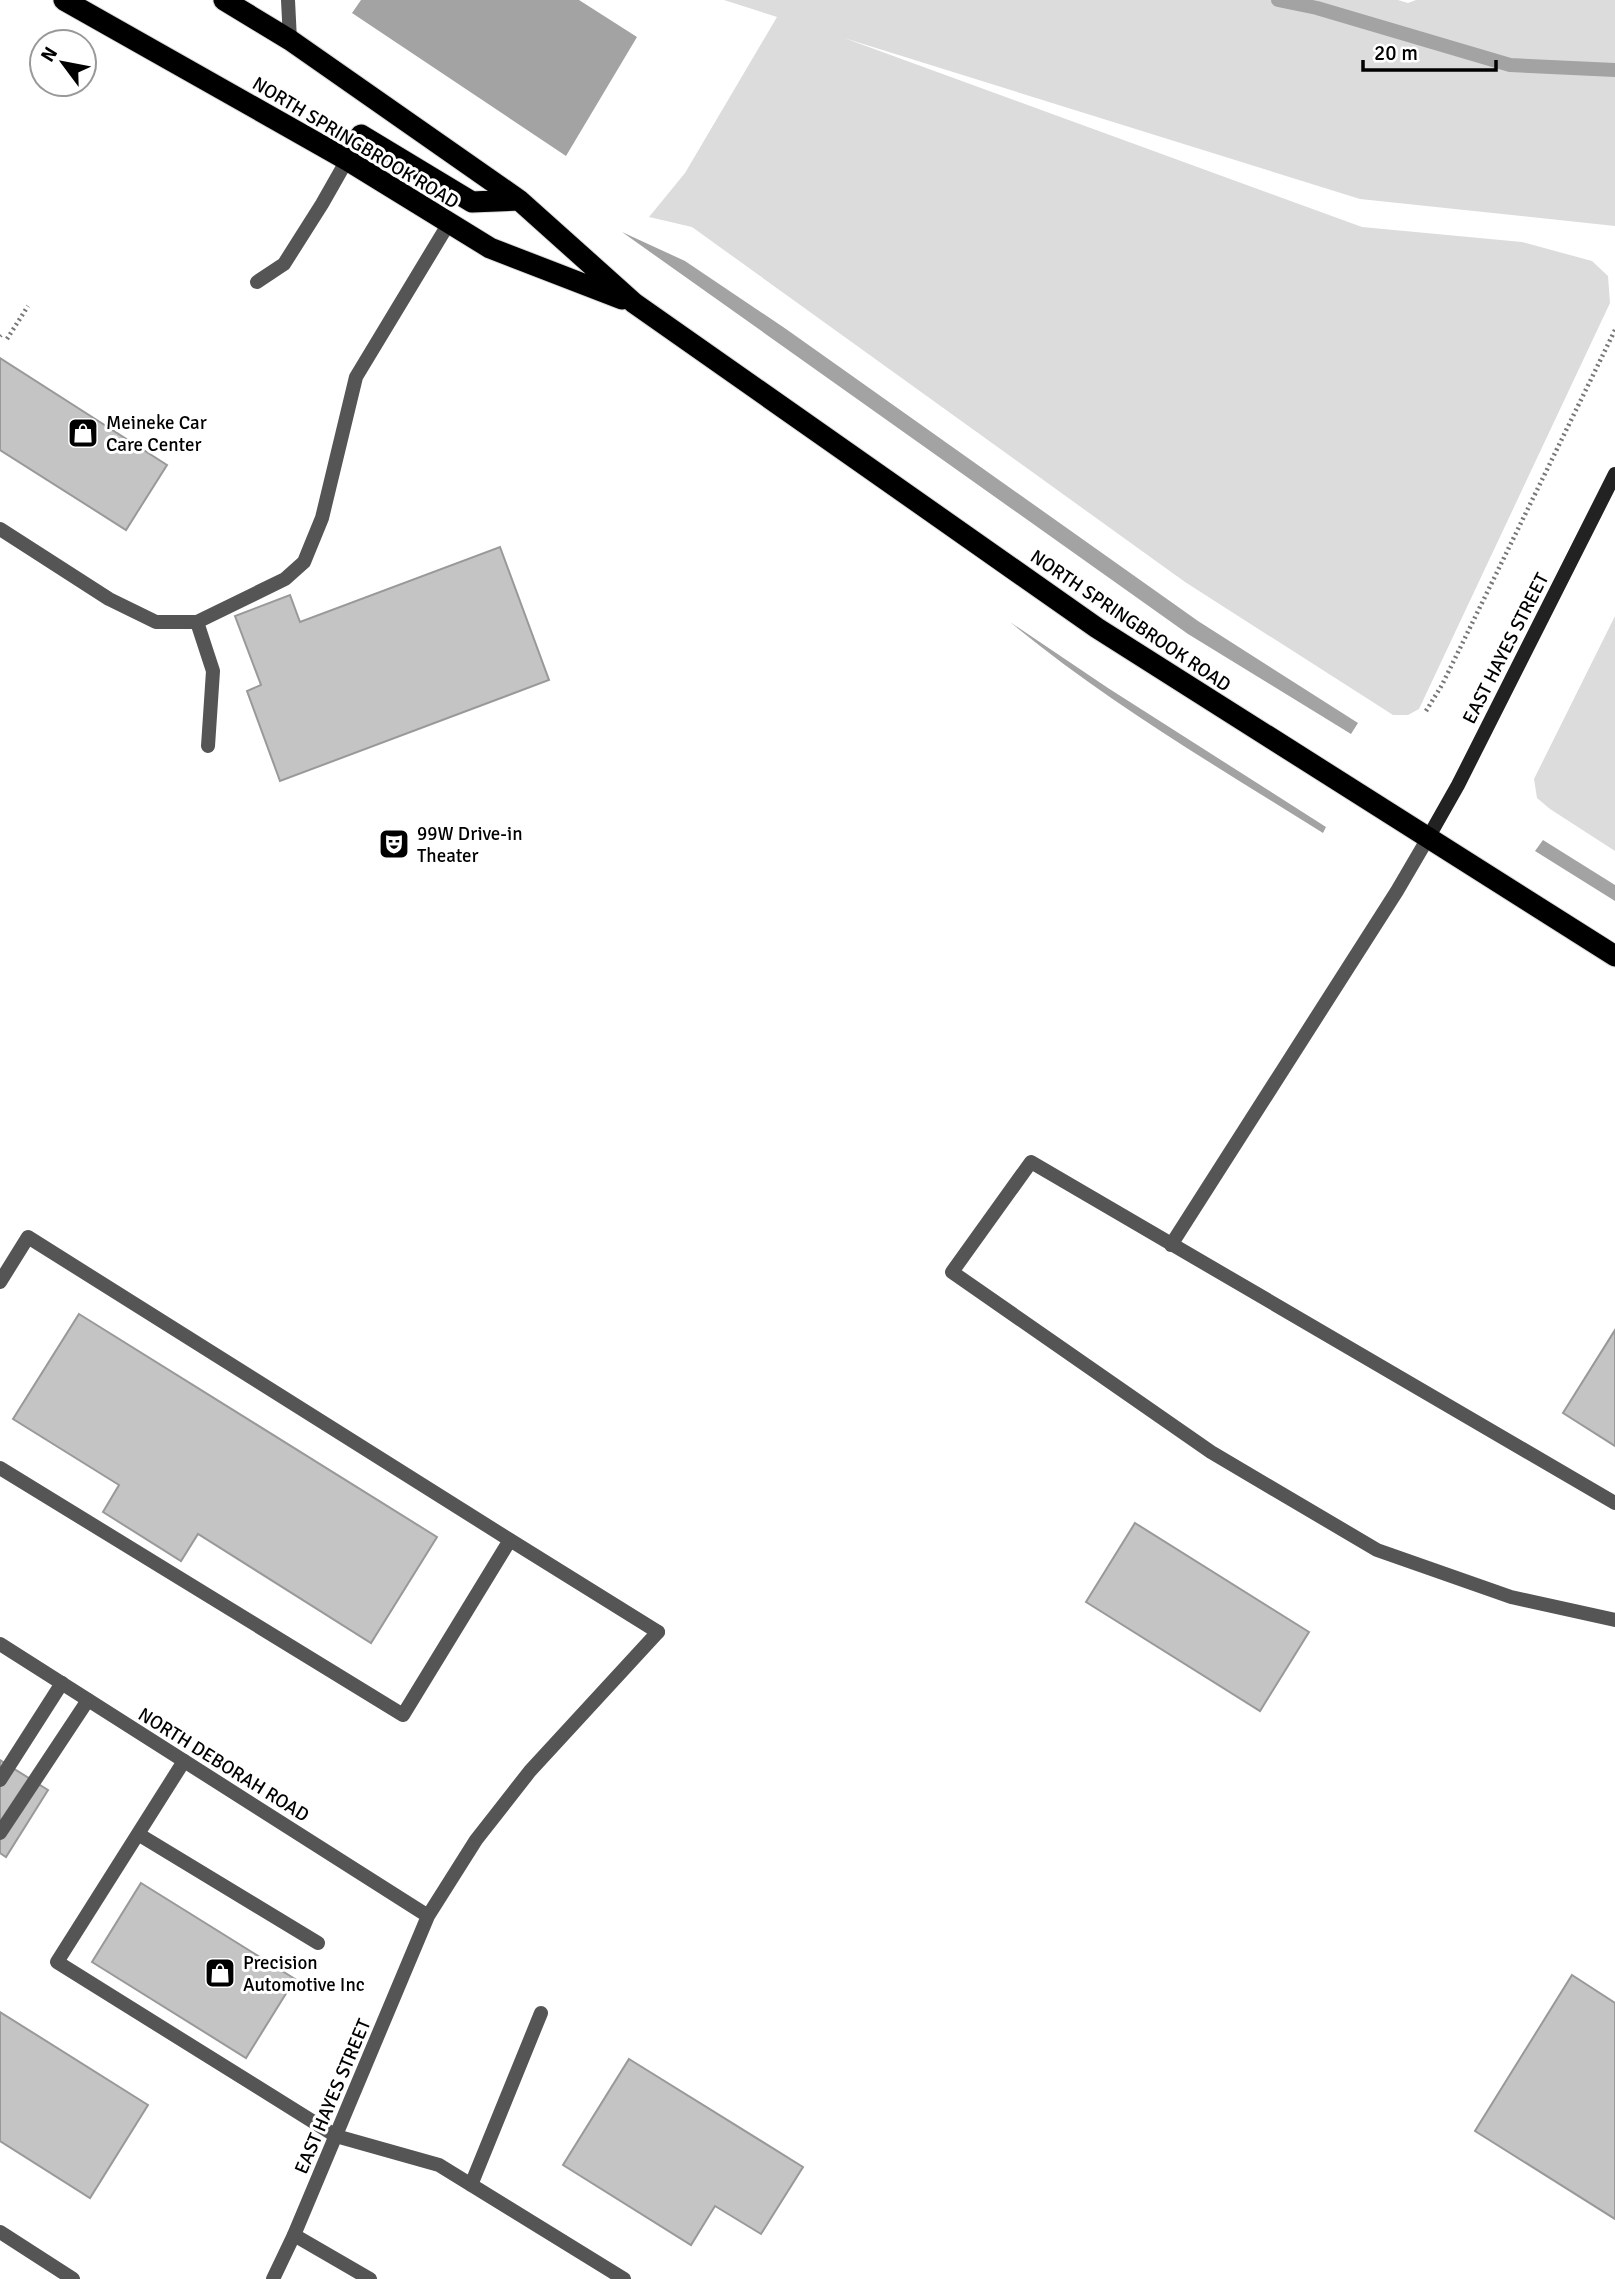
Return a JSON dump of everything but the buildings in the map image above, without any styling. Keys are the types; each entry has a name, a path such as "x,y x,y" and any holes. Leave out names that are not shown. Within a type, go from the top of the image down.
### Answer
{"highway":[{"name":"NORTH SPRINGBROOK ROAD","path":"64,0 347,160 490,248 634,303"},
{"name":"NORTH SPRINGBROOK ROAD","path":"224,0 290,40 519,200 634,303 1097,628 1615,956"},
{"path":"347,160 361,135 472,202 519,200"}],"street":[{"path":"288,0 290,40"},
{"path":"257,282 284,264 347,160"},
{"path":"0,529 109,599 156,622 197,622 285,579 304,562 322,518 356,377 449,223"},
{"name":"EAST HAYES STREET","path":"1428,838 1458,785 1615,474"},
{"path":"197,622 213,671 208,746"},
{"path":"1171,1245 1390,903 1428,838"},
{"path":"1615,1503 1031,1162 952,1272 1211,1452 1377,1550 1511,1597 1615,1620"},
{"path":"0,1282 28,1237 510,1540 403,1716 0,1468"},
{"name":"EAST HAYES STREET","path":"273,2279 428,1916 476,1840 530,1771 658,1632 510,1540"},
{"name":"NORTH DEBORAH ROAD","path":"0,1644 428,1916"},
{"path":"0,1780 62,1683"},
{"path":"0,1833 88,1700"},
{"path":"184,1761 57,1962 336,2136 439,2165 624,2279"},
{"path":"138,1834 317,1943"},
{"path":"471,2185 541,2013"},
{"path":"0,2232 73,2279"},
{"path":"294,2235 370,2279"}],"path":[{"path":"7,339 28,306"},
{"path":"1426,711 1442,685 1615,330"}],"shaded area":[{"path":"361,0 579,0 637,37 566,156 352,13"},
{"path":"724,0 1398,0 1408,3 1416,0 1615,0 1615,226 1360,199 844,38 1362,227 1522,242 1592,261 1608,276 1610,303 1419,709 1408,715 1393,715 1185,582 692,227 649,217 685,173 777,17"},
{"path":"622,232 685,261 786,329 1198,621 1358,723 1351,734 1188,634"},
{"path":"1615,616 1615,851 1537,798 1534,779"},
{"path":"1010,622 1326,827 1323,833 1123,706"},
{"path":"1543,840 1615,885 1615,901 1535,851"}],"waterway":[{"path":"1278,0 1317,8 1510,65 1615,70"}],"place":[{"name":"Meineke Car Care Center","path":"83,433"},
{"name":"99W Drive-in Theater","path":"394,844"},
{"name":"Precision Automotive Inc","path":"220,1973"}]}
